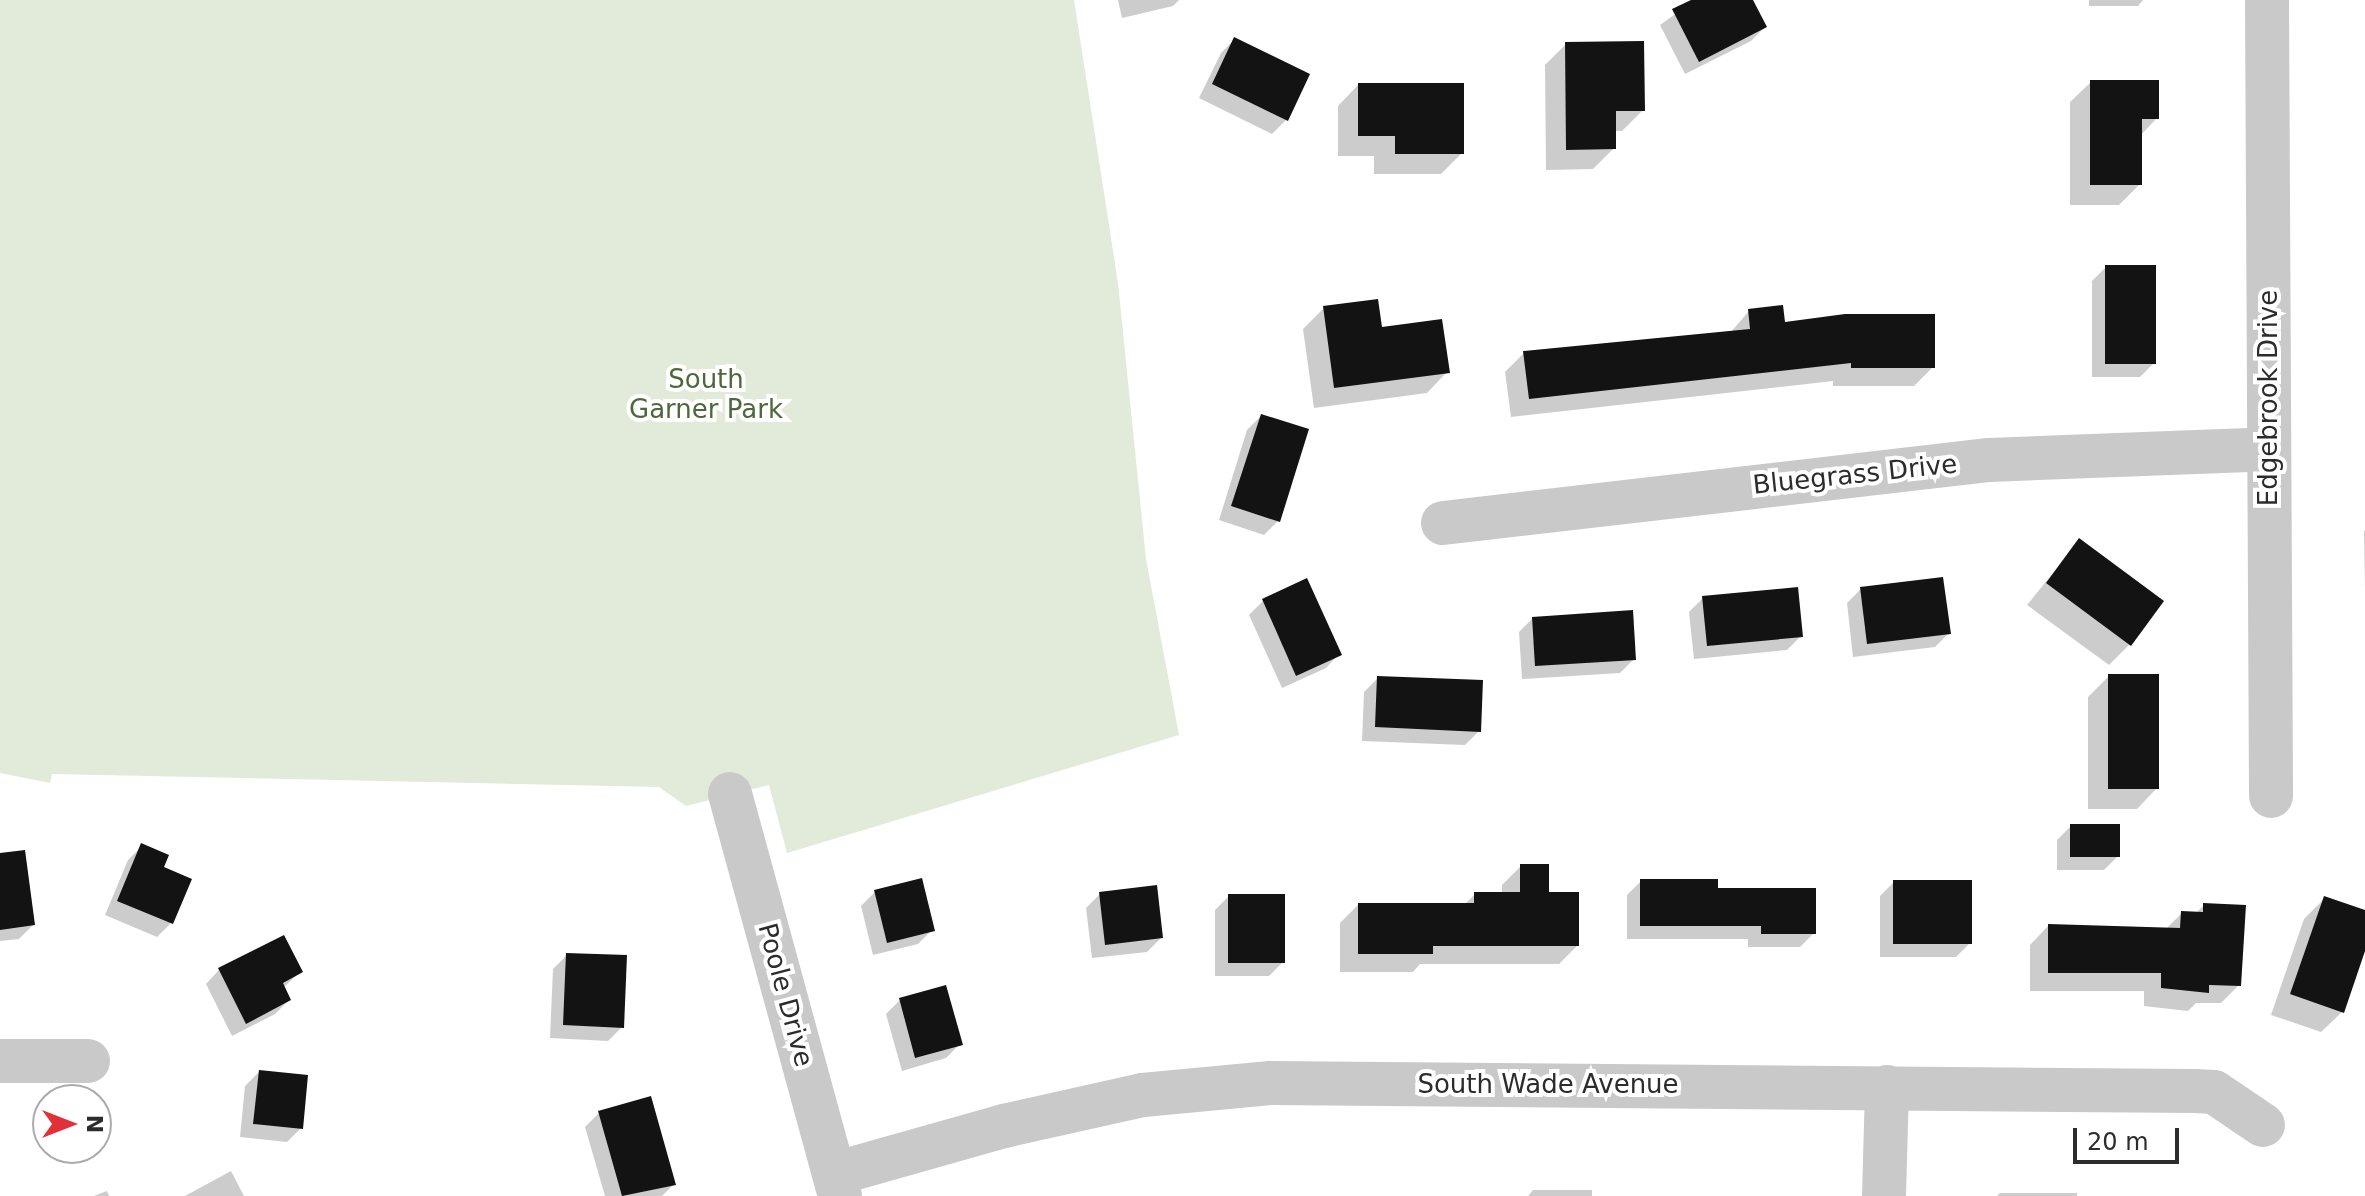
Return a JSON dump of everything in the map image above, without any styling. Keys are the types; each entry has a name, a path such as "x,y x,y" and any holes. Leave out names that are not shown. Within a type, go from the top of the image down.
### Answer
{"street":[{"name":"Edgebrook Drive","path":"2267,0 2271,796"},
{"name":"Bluegrass Drive","path":"1443,523 1989,460 2269,449"},
{"name":"Poole Drive","path":"730,794 837,1185"},
{"path":"0,1061 88,1061"},
{"name":"South Wade Avenue","path":"837,1185 1004,1126 1198,1086 1887,1087 2214,1092 2263,1125"},
{"path":"1884,1196 1887,1087"}],"green space":[{"name":"South Garner Park","path":"0,0 1074,0 1118,283 1146,559 1179,735 787,853 769,785 686,806 659,787 52,774 50,783 0,773"}],"building":[{"path":"1691,0 1753,0 1767,27 1699,62 1672,9"},
{"path":"1234,37 1310,74 1288,121 1212,84"},
{"path":"1644,41 1645,111 1616,111 1616,149 1566,150 1565,42"},
{"path":"2090,80 2159,80 2159,119 2142,119 2142,185 2090,185"},
{"path":"1358,83 1464,83 1464,154 1395,154 1395,136 1358,136"},
{"path":"2105,265 2156,265 2156,364 2105,364"},
{"path":"1378,299 1382,327 1442,319 1450,373 1334,388 1323,306"},
{"path":"1783,305 1785,322 1845,314 1935,314 1935,368 1851,368 1851,363 1529,399 1523,351 1750,329 1748,309"},
{"path":"1261,414 1309,429 1280,522 1231,506"},
{"path":"2079,538 2164,601 2131,646 2046,583"},
{"path":"1943,577 1951,634 1867,644 1860,587"},
{"path":"1307,578 1342,655 1296,676 1262,599"},
{"path":"1798,587 1803,637 1707,646 1702,596"},
{"path":"1633,610 1636,660 1535,666 1532,617"},
{"path":"2108,674 2159,674 2159,789 2108,789"},
{"path":"1377,676 1483,680 1481,732 1375,727"},
{"path":"2070,824 2120,824 2120,857 2070,857"},
{"path":"141,843 169,855 164,867 192,879 173,924 117,901"},
{"path":"25,850 35,925 0,930 0,853"},
{"path":"1520,864 1549,864 1549,892 1579,892 1579,946 1433,946 1433,954 1358,954 1358,903 1474,903 1474,892 1520,892"},
{"path":"922,878 935,931 887,943 874,890"},
{"path":"1640,879 1718,879 1718,888 1816,888 1816,934 1761,934 1761,926 1640,926"},
{"path":"1893,880 1972,880 1972,944 1893,944"},
{"path":"1157,885 1163,938 1105,945 1099,892"},
{"path":"1228,894 1285,894 1285,963 1228,963"},
{"path":"2324,896 2365,910 2365,951 2344,1013 2290,994"},
{"path":"2203,903 2246,905 2241,986 2209,985 2209,993 2161,988 2161,973 2048,973 2048,924 2180,928 2181,911 2203,912"},
{"path":"284,935 303,972 283,983 291,1000 246,1024 218,968"},
{"path":"566,953 627,955 624,1028 563,1025"},
{"path":"946,985 963,1045 915,1058 899,998"},
{"path":"259,1070 308,1075 303,1129 253,1124"},
{"path":"651,1096 676,1185 622,1196 598,1111"}]}
